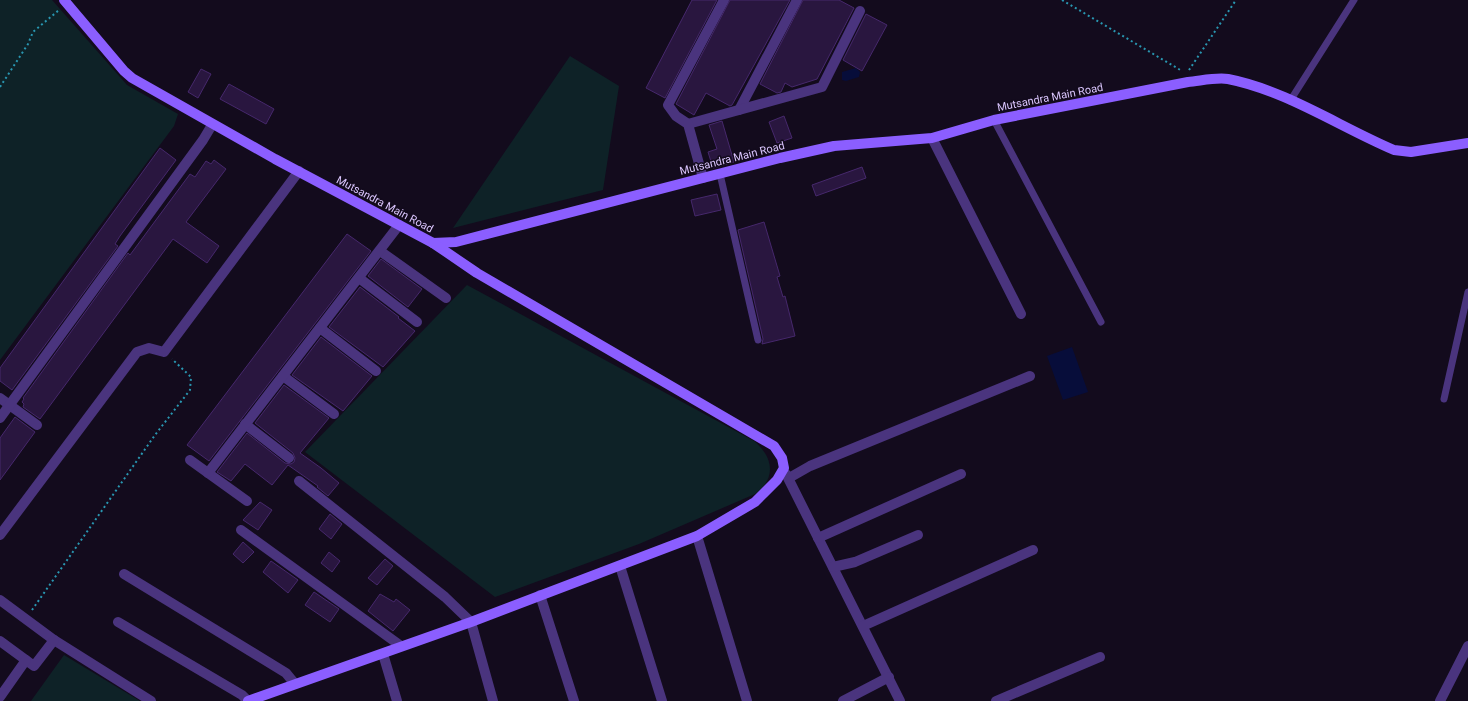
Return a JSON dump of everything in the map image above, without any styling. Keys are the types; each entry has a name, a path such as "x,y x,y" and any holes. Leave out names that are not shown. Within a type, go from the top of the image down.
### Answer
{"street":[{"path":"703,178 688,124 676,116 668,105 724,0"},
{"path":"738,110 797,0"},
{"name":"Mutsandra Main Road","path":"66,1 128,75 212,125 433,244 456,242 703,178 834,146 932,138 994,120 1188,82 1226,78 1264,89 1394,150 1411,152 1468,142"},
{"path":"688,124 822,87 860,11"},
{"path":"0,418 212,125"},
{"path":"932,138 1021,314"},
{"path":"0,535 137,352 149,348 164,352 299,172"},
{"path":"208,473 399,225"},
{"path":"433,244 476,273 774,446 782,458 784,468 832,567 900,701"},
{"path":"380,250 446,298"},
{"path":"359,278 417,322"},
{"path":"320,328 376,370"},
{"path":"283,376 334,414"},
{"path":"789,478 817,463 1030,376"},
{"path":"0,398 37,425"},
{"path":"245,424 289,458"},
{"path":"190,460 247,501"},
{"path":"118,622 242,695 248,701 471,622 697,536 755,502 777,480 784,468"},
{"path":"818,538 961,474"},
{"path":"299,481 445,597 471,622 493,701"},
{"path":"241,530 401,646"},
{"path":"832,567 855,562 918,535"},
{"path":"697,536 746,701"},
{"path":"863,626 1033,550"},
{"path":"620,566 662,701"},
{"path":"124,574 286,673 296,684"},
{"path":"540,595 574,701"},
{"path":"0,600 54,640 151,701"},
{"path":"0,641 34,666 54,640"},
{"path":"1440,701 1468,646"},
{"path":"383,654 397,701"},
{"path":"996,701 1100,657"},
{"path":"0,697 26,660"},
{"path":"843,701 889,677"}],"lane":[{"path":"1290,101 1354,0"},
{"path":"994,120 1101,322"},
{"path":"720,174 758,340"},
{"path":"1444,399 1468,292"}],"path":[{"path":"1062,0 1186,74 1236,0"},
{"path":"0,87 28,44 33,32 66,1"},
{"path":"26,619 155,435 190,390 191,378 164,352"}],"green space":[{"path":"0,0 52,0 127,85 178,114 174,126 0,360"},
{"path":"570,56 619,86 603,190 453,228"},
{"path":"467,285 754,441 765,454 768,461 770,468 767,481 755,494 639,544 495,597 305,452"},
{"path":"64,655 140,701 31,701"}],"shaded area":[{"path":"856,68 860,72 859,77 846,81 842,80 842,72"},
{"path":"1072,347 1088,392 1063,400 1047,356"}],"building":[{"path":"692,0 717,0 665,98 646,88"},
{"path":"730,0 790,0 732,105 730,106 706,93 694,115 676,104"},
{"path":"803,0 839,0 854,8 817,79 792,87 785,83 781,92 777,93 760,84"},
{"path":"866,14 887,25 862,71 843,60"},
{"path":"201,69 211,74 198,98 188,92"},
{"path":"229,84 274,109 266,124 220,99"},
{"path":"784,116 792,138 777,143 769,122"},
{"path":"722,121 734,162 713,168 708,152 717,149 709,125"},
{"path":"160,148 176,160 120,236 115,244 118,246 12,390 0,381 0,368"},
{"path":"214,160 226,169 186,222 219,246 207,263 173,239 40,419 23,407 23,398 128,253 130,255 190,174 195,177 206,161 211,164"},
{"path":"862,167 866,178 816,196 812,185"},
{"path":"717,194 721,210 695,216 691,200"},
{"path":"764,222 780,276 777,277 783,297 785,296 795,336 762,344 763,339 738,230"},
{"path":"347,234 371,251 209,461 187,445"},
{"path":"381,259 422,289 408,307 368,276"},
{"path":"360,287 415,331 383,367 329,327"},
{"path":"321,337 372,376 343,411 292,375"},
{"path":"284,385 329,418 300,453 339,483 328,496 317,487 318,486 288,465 272,485 245,464 231,481 217,472 247,433 285,463 291,464 294,462 295,458 293,453 255,423"},
{"path":"15,417 35,432 0,480 0,438"},
{"path":"260,502 272,510 258,530 243,520"},
{"path":"330,514 342,524 331,539 319,529"},
{"path":"243,542 254,552 243,563 233,554"},
{"path":"329,552 340,561 332,572 321,563"},
{"path":"385,559 393,566 377,585 368,578"},
{"path":"271,561 298,580 288,593 263,572"},
{"path":"314,592 339,609 330,622 305,605"},
{"path":"380,594 394,602 396,599 410,610 393,631 368,611"}]}
